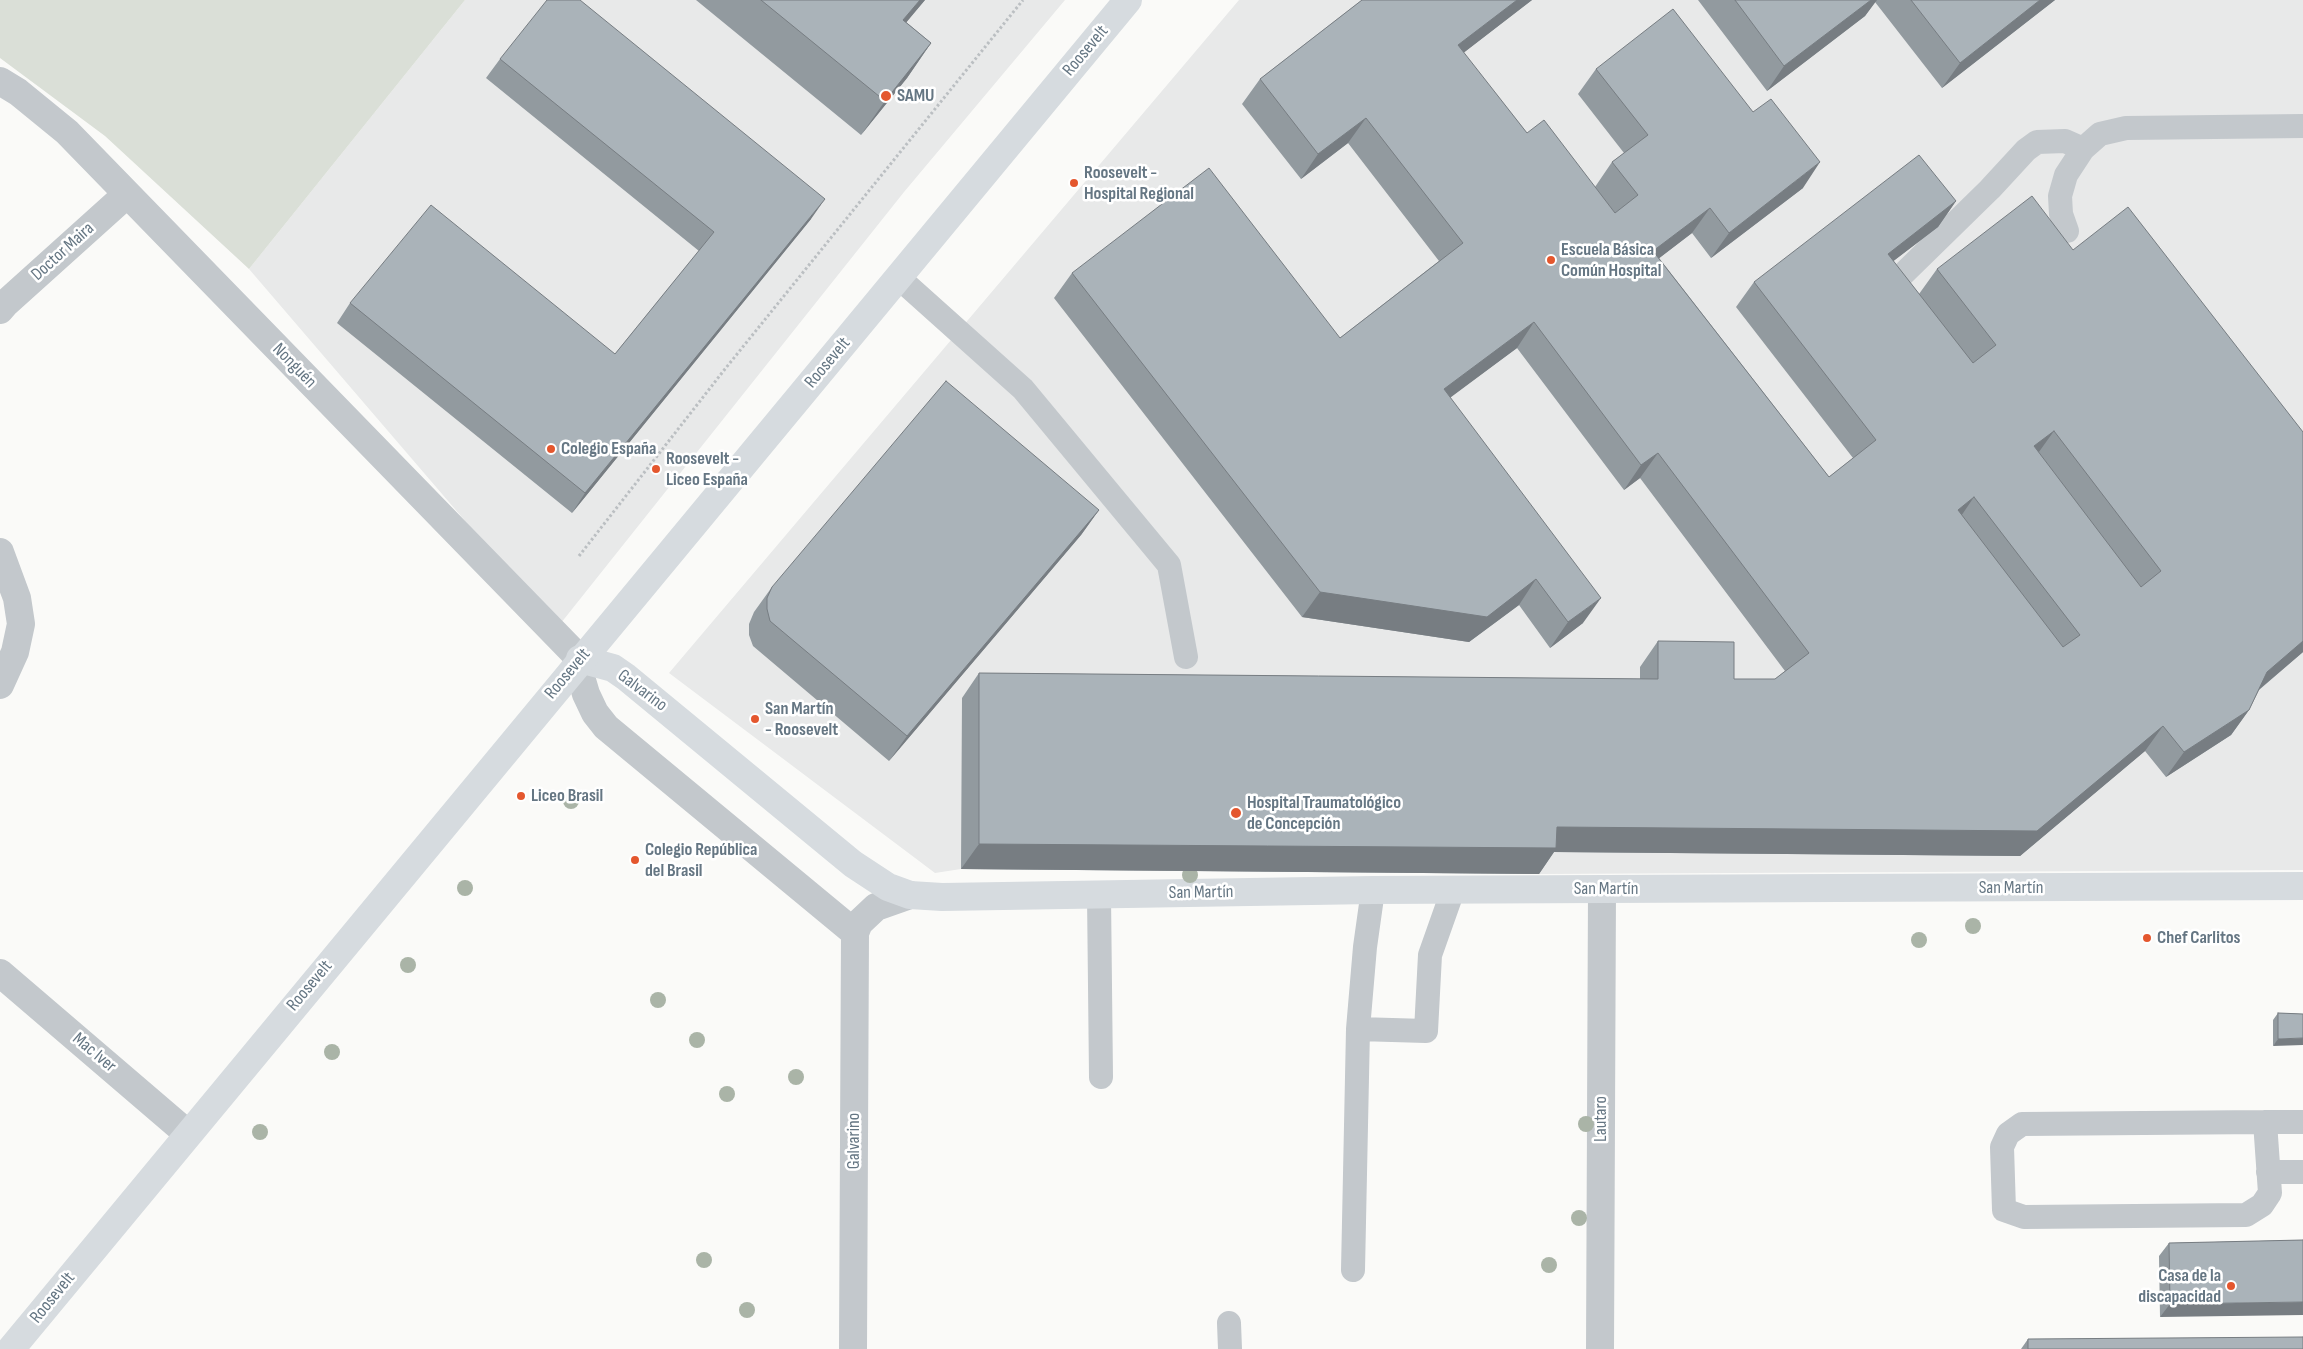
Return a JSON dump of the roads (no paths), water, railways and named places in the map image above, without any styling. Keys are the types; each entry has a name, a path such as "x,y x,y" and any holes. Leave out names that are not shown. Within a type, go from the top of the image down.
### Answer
{"main road":[{"name":"Roosevelt","path":"11,1349 580,659 899,278 1128,0"},
{"name":"Galvarino","path":"580,659 613,668 626,677 853,864 888,887 910,895"},
{"name":"San Martín","path":"910,895 942,897 1373,890 2303,886"}],"street":[{"name":"Nonguén","path":"0,81 18,92 67,132 126,195 580,659"},
{"name":"Doctor Maira","path":"0,310 126,195"},
{"path":"0,552 17,598 21,624 15,652 0,685"},
{"path":"580,659 581,676 586,694 594,713 606,726 855,933 859,923 876,907 910,895"},
{"name":"Lautaro","path":"1600,1349 1602,889"},
{"name":"Galvarino","path":"853,1349 855,933"},
{"name":"Mac Iver","path":"0,973 188,1134"}],"lane":[{"path":"2067,231 2061,214 2060,196 2066,175 2083,149 2100,134 2126,128 2303,126"},
{"path":"1900,277 2026,150 2037,142 2065,141 2083,149"},
{"path":"899,278 1023,389 1169,565 1186,658"},
{"path":"1353,1270 1358,1029 1373,890"},
{"path":"1358,1029 1426,1031 1430,955 1453,890"},
{"path":"1099,895 1101,1077"},
{"path":"2265,1122 2270,1193 2262,1205 2246,1215 2024,1217 2004,1210 2002,1147 2008,1134 2022,1124 2265,1122 2303,1122"},
{"path":"2268,1172 2303,1172"},
{"path":"1229,1323 1230,1349"}],"place":[{"name":"SAMU","path":"886,96"},
{"name":"Roosevelt - Hospital Regional","path":"1074,183"},
{"name":"Escuela Básica Común Hospital","path":"1551,260"},
{"name":"Colegio España","path":"551,449"},
{"name":"Roosevelt - Liceo España","path":"656,469"},
{"name":"San Martín - Roosevelt","path":"755,719"},
{"name":"Liceo Brasil","path":"521,796"},
{"name":"Hospital Traumatológico de Concepción","path":"1236,813"},
{"name":"Colegio República del Brasil","path":"635,860"},
{"name":"Chef Carlitos","path":"2147,938"},
{"name":"Casa de la discapacidad","path":"2231,1286"}]}
